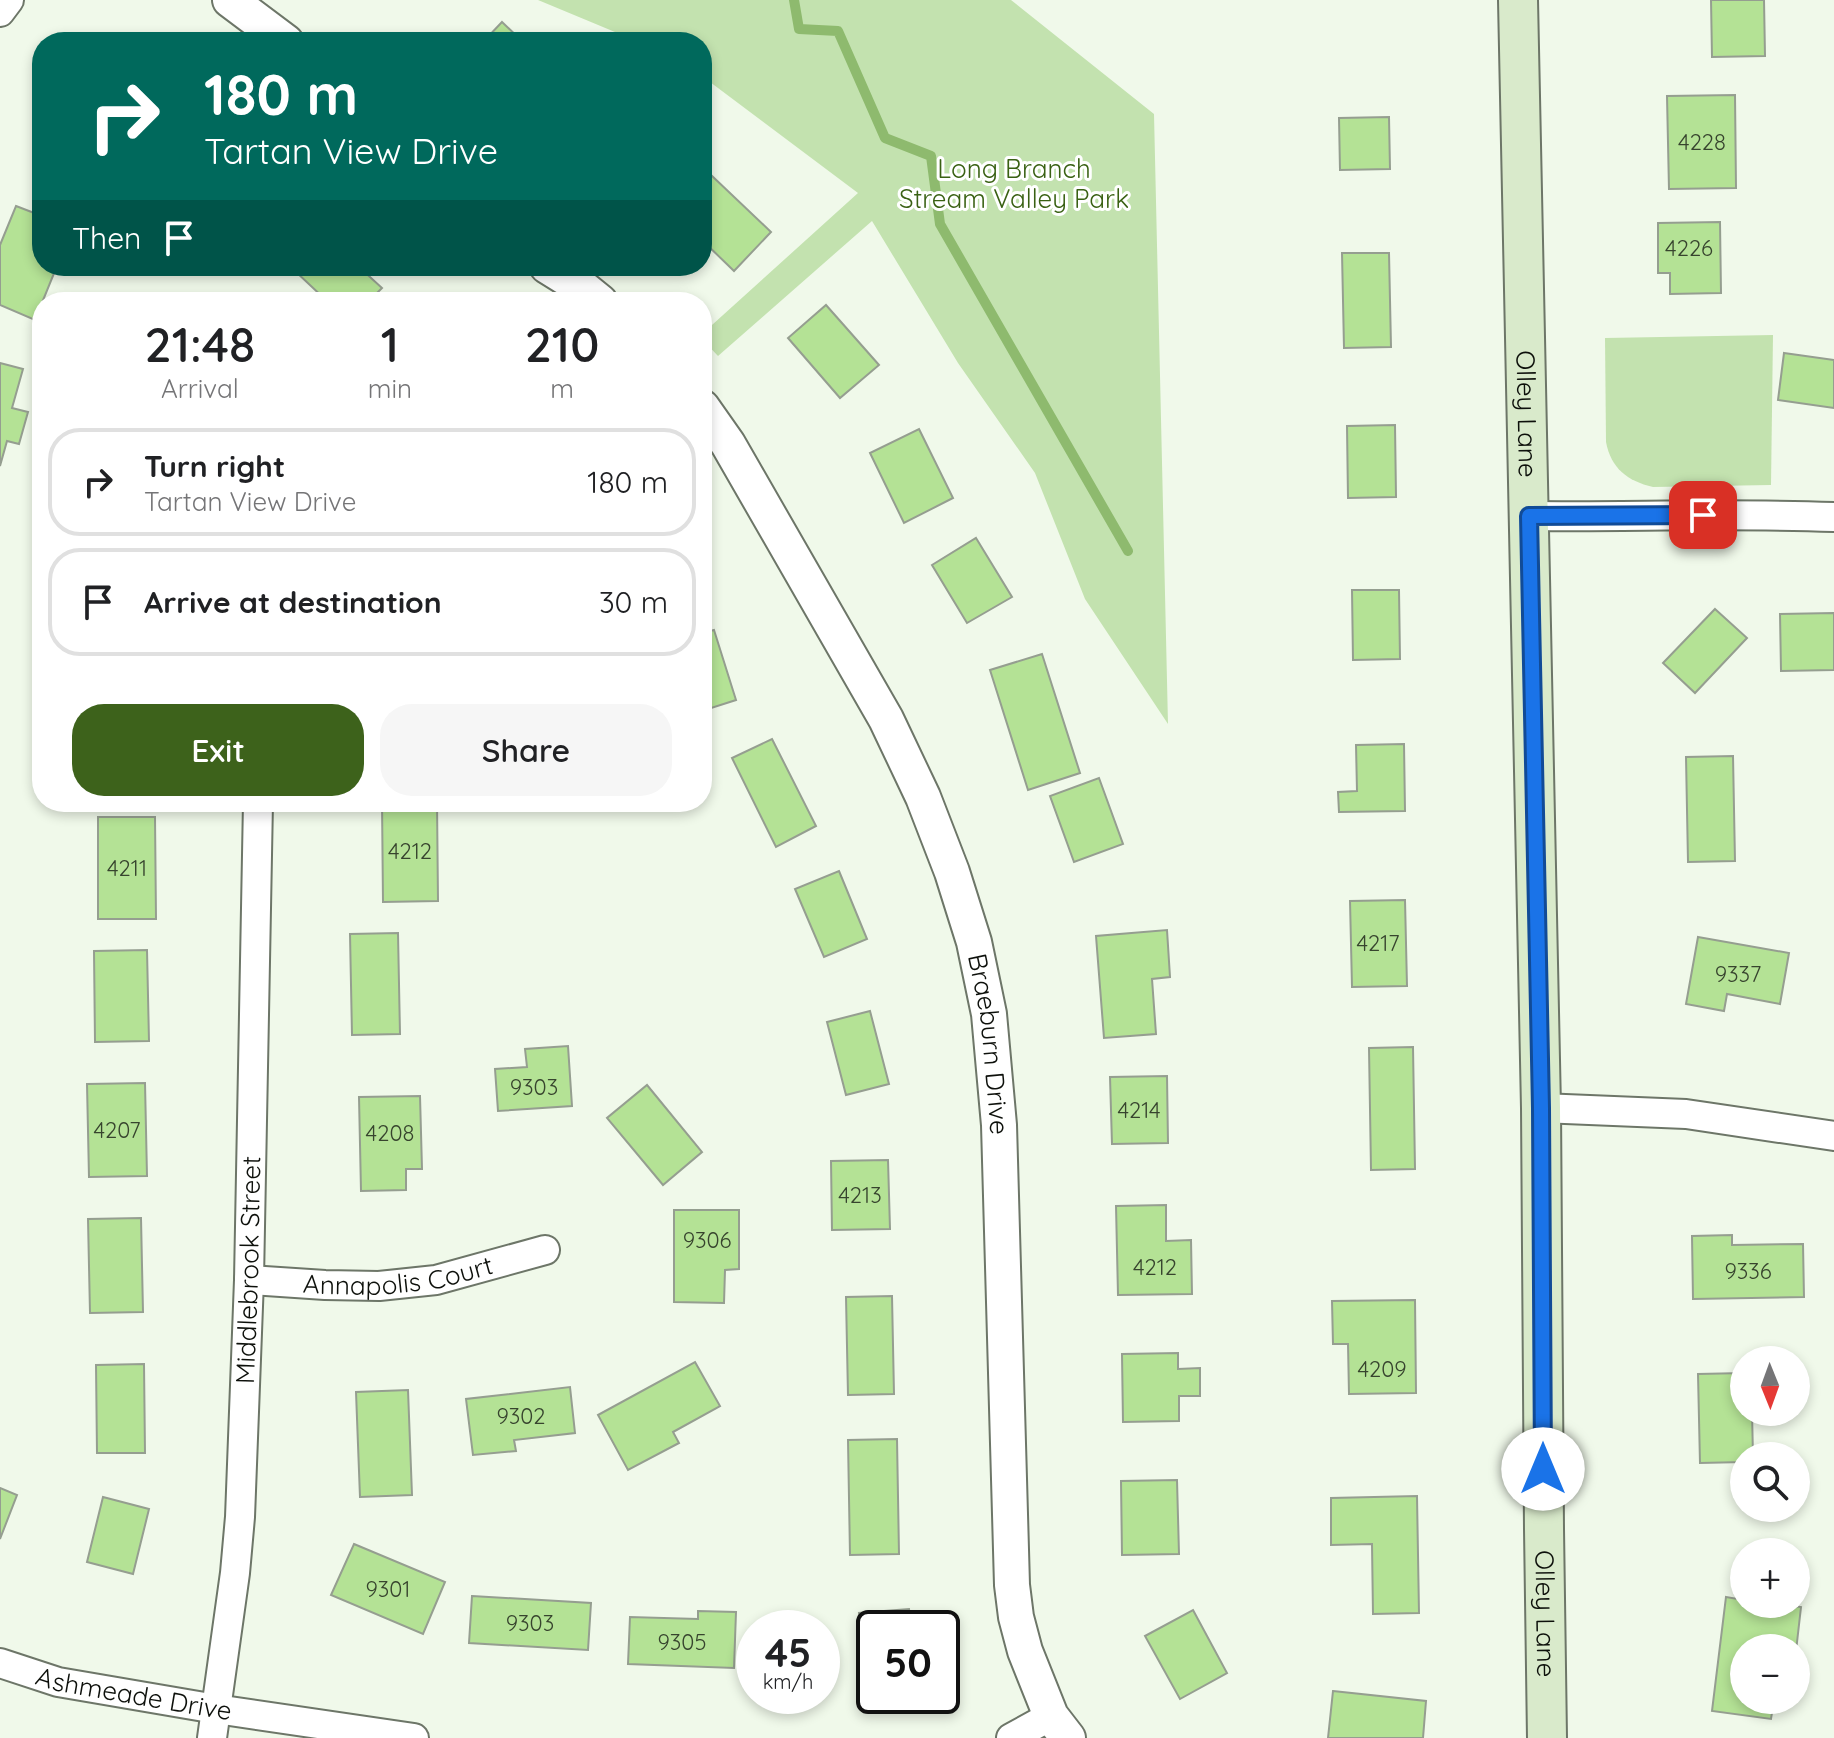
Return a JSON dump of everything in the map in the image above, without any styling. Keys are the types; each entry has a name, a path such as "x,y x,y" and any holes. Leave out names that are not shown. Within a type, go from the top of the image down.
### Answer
{"main road":[{"name":"Olley Lane","path":"1518,0 1541,1108 1547,1738"}],"street":[{"path":"0,12 9,0"},
{"path":"230,0 273,32"},
{"path":"563,276 588,292"},
{"name":"Braeburn Drive","path":"712,421 886,719 923,797 952,872 974,942 989,1014 999,1125 1012,1585 1025,1651 1059,1727"},
{"path":"1529,516 1764,514 1834,517"},
{"name":"Middlebrook Street","path":"212,1738 240,1517 249,1280 258,812"},
{"path":"1541,1108 1686,1114 1834,1136"},
{"name":"Annapolis Court","path":"249,1280 379,1286 436,1280 545,1250"},
{"name":"Ashmeade Drive","path":"0,1663 58,1682 414,1738"},
{"path":"1011,1738 1059,1727"}],"green space":[{"name":"Long Branch Stream Valley Park","path":"538,0 1011,0 1154,114 1168,724 1085,599 1035,473 958,363 872,221 718,356 712,350 712,325 858,193 712,84 712,32 615,32"},
{"path":"1773,335 1771,485 1653,487 1635,481 1616,466 1606,442 1605,338"}],"building":[{"path":"1711,0 1764,0 1765,56 1712,57"},
{"path":"502,22 512,32 492,32"},
{"path":"1735,95 1736,188 1669,189 1667,96"},
{"path":"1389,117 1390,169 1340,170 1339,118"},
{"path":"712,176 771,232 734,271 712,250"},
{"path":"16,206 32,212 32,276 53,276 46,292 32,292 32,319 0,305 0,245"},
{"path":"1720,222 1721,293 1670,294 1670,273 1658,273 1658,223"},
{"path":"1342,253 1389,253 1391,347 1344,348"},
{"path":"300,276 369,276 382,288 378,292 317,292"},
{"path":"826,305 879,365 840,398 788,338"},
{"path":"1784,353 1834,360 1834,408 1778,400"},
{"path":"0,363 23,369 12,408 28,412 19,444 7,441 0,466"},
{"path":"1395,425 1396,497 1348,498 1347,426"},
{"path":"919,429 953,498 904,523 870,453"},
{"path":"976,538 1012,597 967,623 932,565"},
{"path":"1352,590 1399,590 1400,659 1353,660"},
{"path":"1715,609 1747,638 1695,693 1663,663"},
{"path":"1834,613 1834,670 1781,671 1780,614"},
{"path":"712,630 736,700 712,708"},
{"path":"1042,654 1080,773 1028,790 990,670"},
{"path":"772,739 816,826 776,847 732,758"},
{"path":"1404,744 1405,811 1339,812 1338,792 1357,791 1356,745"},
{"path":"1733,756 1735,861 1688,862 1686,757"},
{"path":"1099,778 1123,844 1074,862 1050,796"},
{"path":"382,812 437,812 438,901 383,902"},
{"path":"98,817 155,817 156,919 98,919"},
{"path":"839,871 867,939 824,957 795,889"},
{"path":"1405,900 1407,986 1352,987 1350,901"},
{"path":"1167,930 1170,977 1152,979 1156,1034 1104,1038 1096,936"},
{"path":"398,933 400,1034 352,1035 350,934"},
{"path":"1698,937 1789,953 1780,1004 1727,994 1724,1011 1686,1004"},
{"path":"147,950 149,1041 95,1042 94,951"},
{"path":"870,1011 889,1084 846,1095 827,1022"},
{"path":"568,1046 572,1106 498,1111 495,1069 527,1067 525,1049"},
{"path":"1413,1047 1415,1169 1371,1170 1369,1048"},
{"path":"1167,1076 1168,1143 1112,1144 1110,1077"},
{"path":"145,1083 147,1176 89,1177 87,1084"},
{"path":"647,1085 702,1152 663,1185 607,1118"},
{"path":"420,1096 422,1169 406,1169 406,1190 361,1191 359,1097"},
{"path":"888,1160 890,1229 832,1230 831,1161"},
{"path":"1166,1205 1166,1241 1191,1240 1192,1294 1118,1295 1116,1206"},
{"path":"674,1210 739,1210 739,1269 725,1270 724,1303 674,1302"},
{"path":"141,1218 143,1312 90,1313 88,1219"},
{"path":"1732,1235 1732,1245 1803,1244 1804,1297 1693,1299 1692,1236"},
{"path":"892,1296 894,1394 848,1395 846,1297"},
{"path":"1415,1300 1416,1393 1349,1394 1348,1344 1333,1344 1332,1301"},
{"path":"1178,1353 1178,1369 1200,1368 1200,1396 1179,1396 1179,1421 1123,1422 1122,1354"},
{"path":"695,1362 720,1406 673,1432 679,1443 628,1470 598,1415"},
{"path":"144,1364 145,1453 97,1453 96,1365"},
{"path":"1730,1373 1730,1426 1752,1426 1753,1442 1730,1442 1730,1462 1700,1463 1698,1374"},
{"path":"570,1387 575,1433 514,1440 516,1451 473,1455 466,1399"},
{"path":"408,1390 412,1495 360,1497 356,1392"},
{"path":"897,1439 899,1554 850,1555 848,1440"},
{"path":"1177,1480 1179,1554 1122,1555 1121,1481"},
{"path":"0,1488 17,1495 0,1539"},
{"path":"1417,1496 1419,1613 1373,1614 1372,1544 1331,1545 1331,1498"},
{"path":"103,1497 149,1509 133,1574 87,1562"},
{"path":"354,1544 445,1582 423,1634 331,1595"},
{"path":"472,1596 591,1603 588,1650 469,1643"},
{"path":"1726,1597 1730,1598 1730,1618 1800,1618 1798,1634 1730,1634 1730,1713 1712,1711"},
{"path":"1193,1610 1227,1673 1180,1699 1145,1636"},
{"path":"698,1611 736,1612 734,1668 628,1664 630,1617 698,1619"},
{"path":"1333,1691 1426,1701 1423,1738 1328,1738"},
{"path":"1734,1714 1772,1714 1771,1719"}],"waterway":[{"path":"794,0 799,29 838,31 885,138 931,156 940,224 1128,551"}],"route":[{"path":"1543,1469 1541,1108 1529,516 1703,515"}]}
